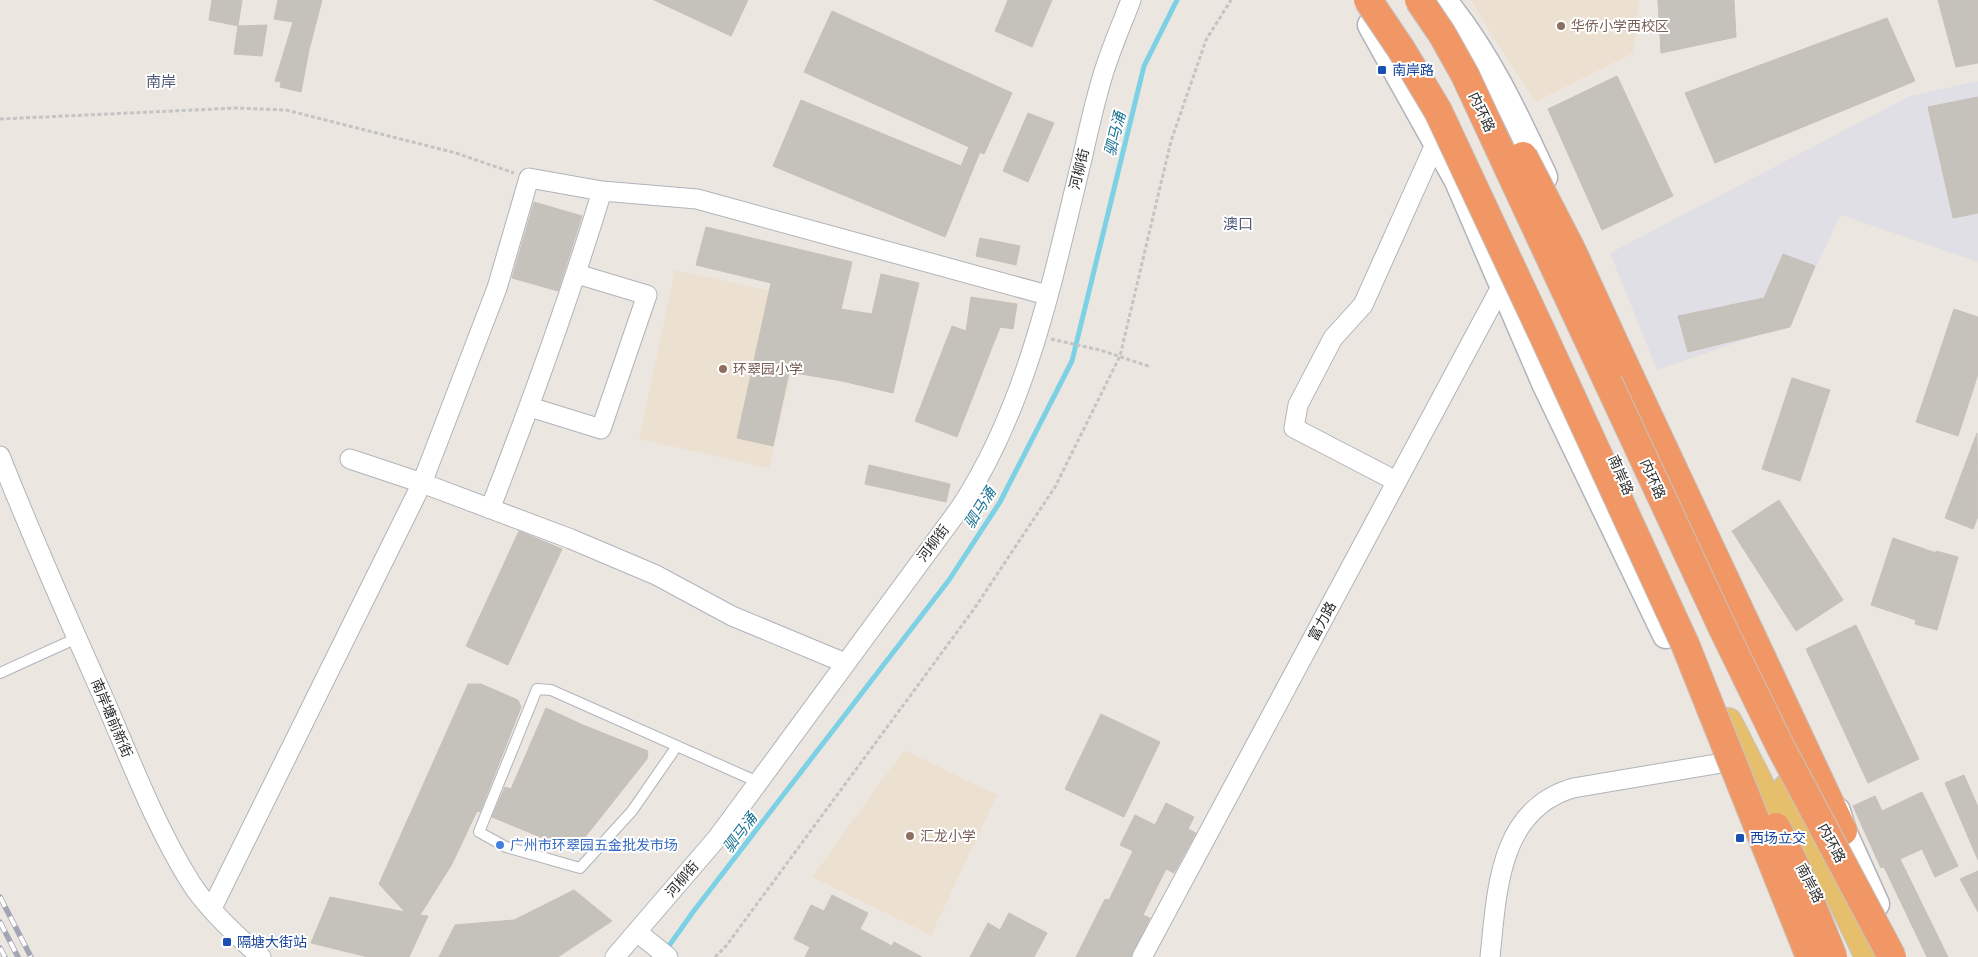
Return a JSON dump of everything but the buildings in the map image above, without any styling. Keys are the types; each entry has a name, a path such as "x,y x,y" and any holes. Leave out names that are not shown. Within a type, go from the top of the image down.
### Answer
{"highway":[{"name":"内环路","path":"1419,0 1438,36 1465,76 1750,686 1892,957"},
{"path":"1370,3 1401,49 1438,111 1682,654 1802,955"},
{"path":"1438,36 1470,70 1496,106 1567,242 1784,709 1843,831"},
{"path":"1682,654 1783,841 1833,957"}],"main road":[{"name":"南岸路","path":"1408,0 1438,36 1506,176 1712,625 1869,957"},
{"path":"1428,0 1438,36"},
{"path":"1444,0 1466,28 1482,53 1515,114 1818,754 1831,789 1843,831 1880,913 1892,957"},
{"name":"南岸路","path":"1370,3 1413,44 1448,135 1565,353 1678,603 1730,726 1759,785 1816,917 1847,957"},
{"path":"1448,135 1458,181 1545,383 1641,582 1759,785 1793,889"},
{"path":"1506,176 1560,211"},
{"path":"1641,582 1678,603"},
{"path":"1682,654 1755,854 1793,889 1816,917 1822,957"},
{"path":"1857,930 1884,957"}],"street":[{"name":"河柳街","path":"615,957 718,837 960,508 980,477 1009,412 1036,336 1102,78 1131,0"},
{"path":"1396,481 1294,428 1298,405 1333,338 1363,305 1448,135"},
{"path":"212,908 422,483 497,288 529,178 602,191 697,198 1047,295"},
{"path":"490,509 530,407 577,274 602,191"},
{"path":"530,407 601,429 646,295 577,274"},
{"name":"富力路","path":"1142,957 1502,285"},
{"path":"1604,302 1605,352"},
{"path":"1574,322 1605,352 1702,562 1811,790 1843,831"},
{"name":"南岸塘前新街","path":"0,456 146,797 192,885 256,955"},
{"path":"350,459 422,483 656,575 732,616 845,663"},
{"path":"1490,957 1497,893 1509,847 1522,823 1542,802 1558,793 1573,788 1722,763"},
{"path":"1811,790 1812,837"},
{"path":"637,932 668,957"}],"lane":[{"path":"0,673 77,638"},
{"path":"677,746 632,811 580,868 506,846 478,832 537,689 551,690 677,746 758,782"}],"path":[{"path":"715,957 726,946 974,609 1055,487 1120,356 1171,141 1206,40 1231,0"},
{"path":"0,120 237,108 286,110 456,153 529,178"},
{"path":"1036,336 1100,350 1151,366"}],"shaded area":[{"name":"华侨小学西校区","path":"1470,0 1639,0 1633,53 1535,102"},
{"path":"1978,81 1978,262 1841,215 1788,325 1657,370 1610,253 1910,96"},
{"name":"环翠园小学","path":"675,270 809,299 769,468 639,439"},
{"name":"汇龙小学","path":"904,750 997,795 931,935 812,877"}],"waterway":[{"name":"驷马涌","path":"666,950 693,912 949,580 1000,502 1072,361 1144,66 1177,0"}],"railway":[{"path":"0,897 31,957"},
{"path":"0,922 18,957"},
{"path":"0,948 5,957"}],"place":[{"name":"华侨小学西校区","path":"1561,26"},
{"name":"南岸路","path":"1382,70"},
{"name":"环翠园小学","path":"723,369"},
{"name":"汇龙小学","path":"910,836"},
{"name":"西场立交","path":"1740,838"},
{"name":"广州市环翠园五金批发市场","path":"500,845"},
{"name":"隔塘大街站","path":"227,942"}],"district":[{"name":"南岸","path":"161,82"},
{"name":"澳口","path":"1238,224"}]}
